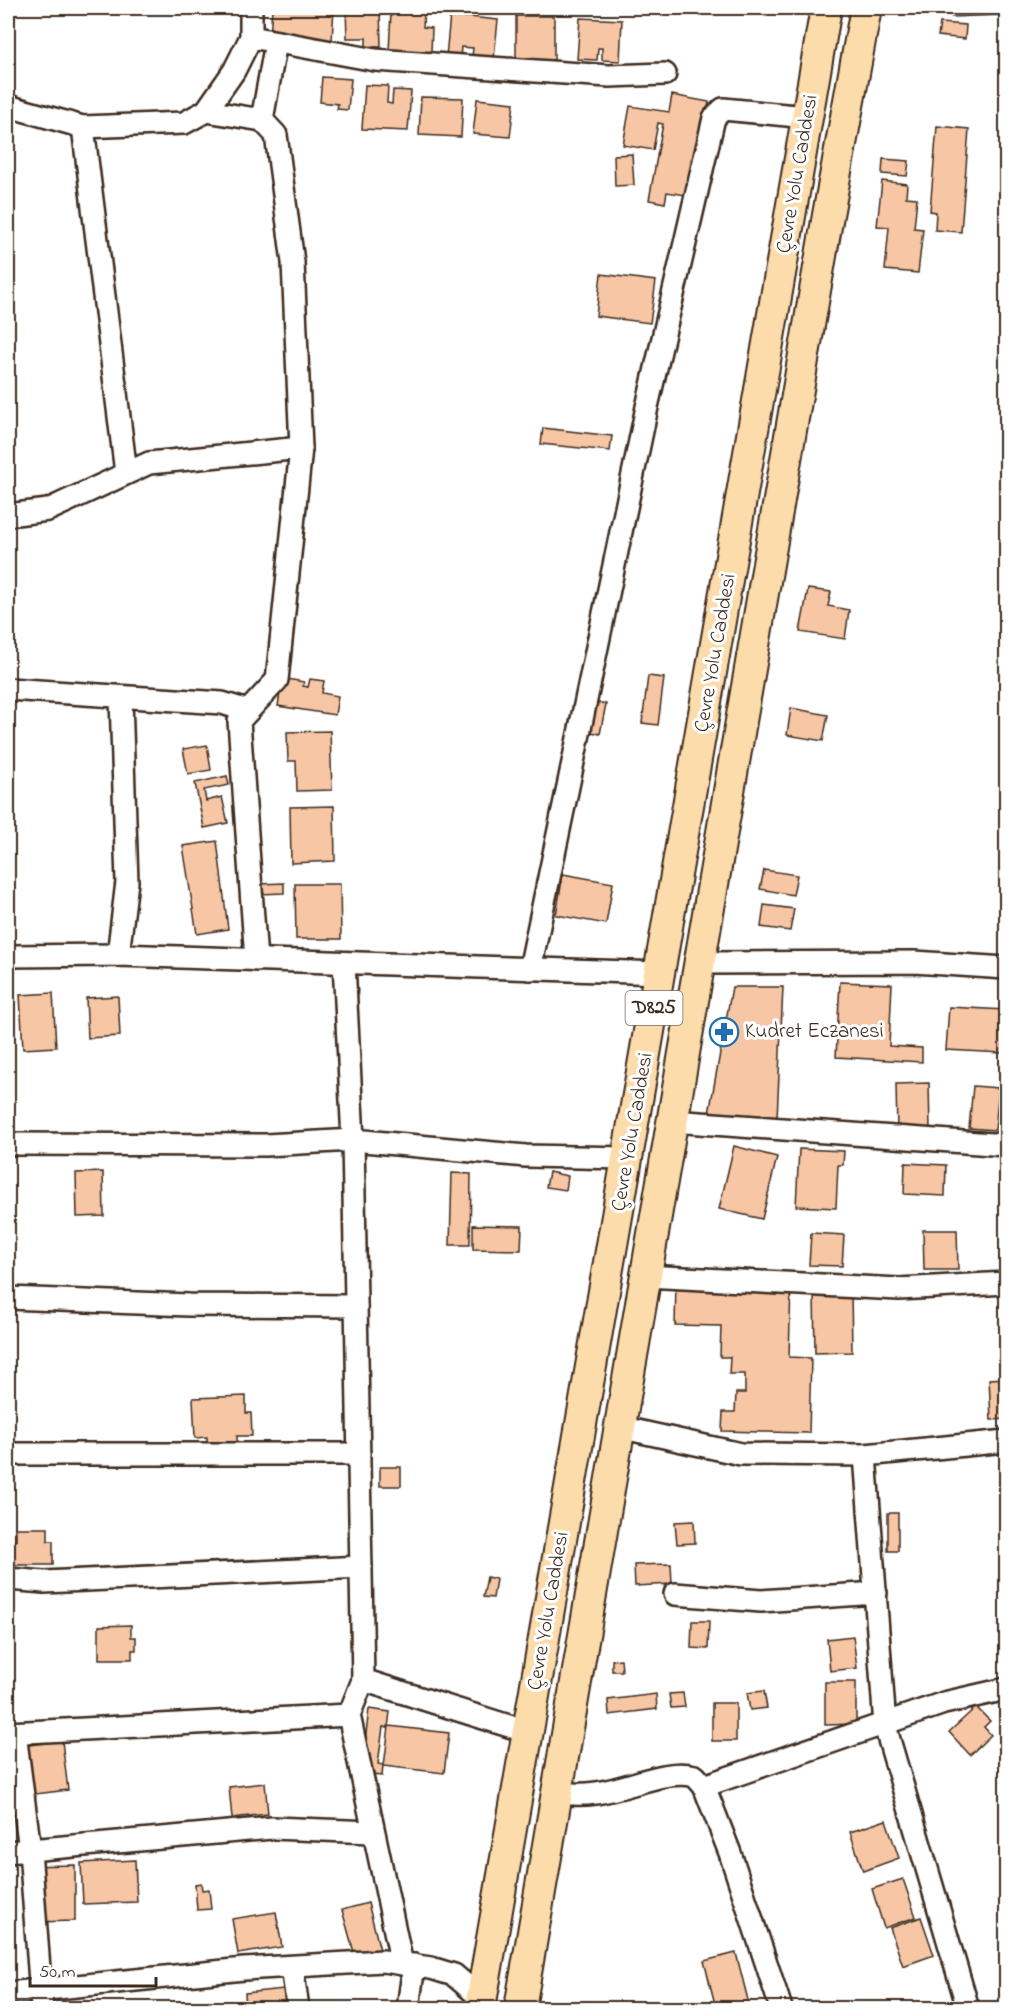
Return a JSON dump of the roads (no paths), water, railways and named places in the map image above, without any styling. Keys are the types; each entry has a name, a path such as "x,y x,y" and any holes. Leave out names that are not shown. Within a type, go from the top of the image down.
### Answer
{"highway":[{"name":"Çevre Yolu Caddesi","path":"480,2003 661,973 826,8"},
{"name":"Çevre Yolu Caddesi","path":"520,2008 866,8"}],"street":[{"path":"8,106 83,127 184,123 206,111 234,70 251,37 251,8"},
{"path":"251,37 375,60 609,76 664,74"},
{"path":"262,120 276,42"},
{"path":"530,969 645,418 714,118 723,109 807,117"},
{"path":"206,111 262,120 276,135 293,262 302,448 277,680 239,721 256,960"},
{"path":"83,127 126,473"},
{"path":"8,515 19,516 48,510 149,463 302,448"},
{"path":"8,688 122,698 222,703 248,711"},
{"path":"118,955 127,882 122,698"},
{"path":"8,956 118,955 661,973"},
{"path":"699,963 914,962 1006,968"},
{"path":"344,963 353,1140 363,1680 348,1715 374,1832 408,1964 408,2008"},
{"path":"672,1121 1006,1145"},
{"path":"8,1144 266,1145 353,1140 526,1156 628,1158"},
{"path":"645,1276 899,1289 1006,1282"},
{"path":"8,1298 189,1305 356,1306"},
{"path":"620,1427 741,1454 865,1455 1006,1442"},
{"path":"8,1454 359,1454"},
{"path":"865,1455 885,1724 968,2008"},
{"path":"8,1579 44,1582 361,1567"},
{"path":"675,1594 761,1601 876,1593"},
{"path":"363,1680 528,1732"},
{"path":"704,1786 944,1704 1006,1689"},
{"path":"42,1999 30,1850 11,1733 348,1715"},
{"path":"557,1792 577,1797 602,1794 686,1774 695,1776 704,1786 730,1853 781,2008"},
{"path":"8,1852 272,1828 374,1832"},
{"path":"8,1993 42,1999 292,1967 383,1961 408,1964 454,1975 480,2003"},
{"path":"292,1967 298,2008"}],"place":[{"name":"Kudret Eczanesi","path":"724,1032"}]}
